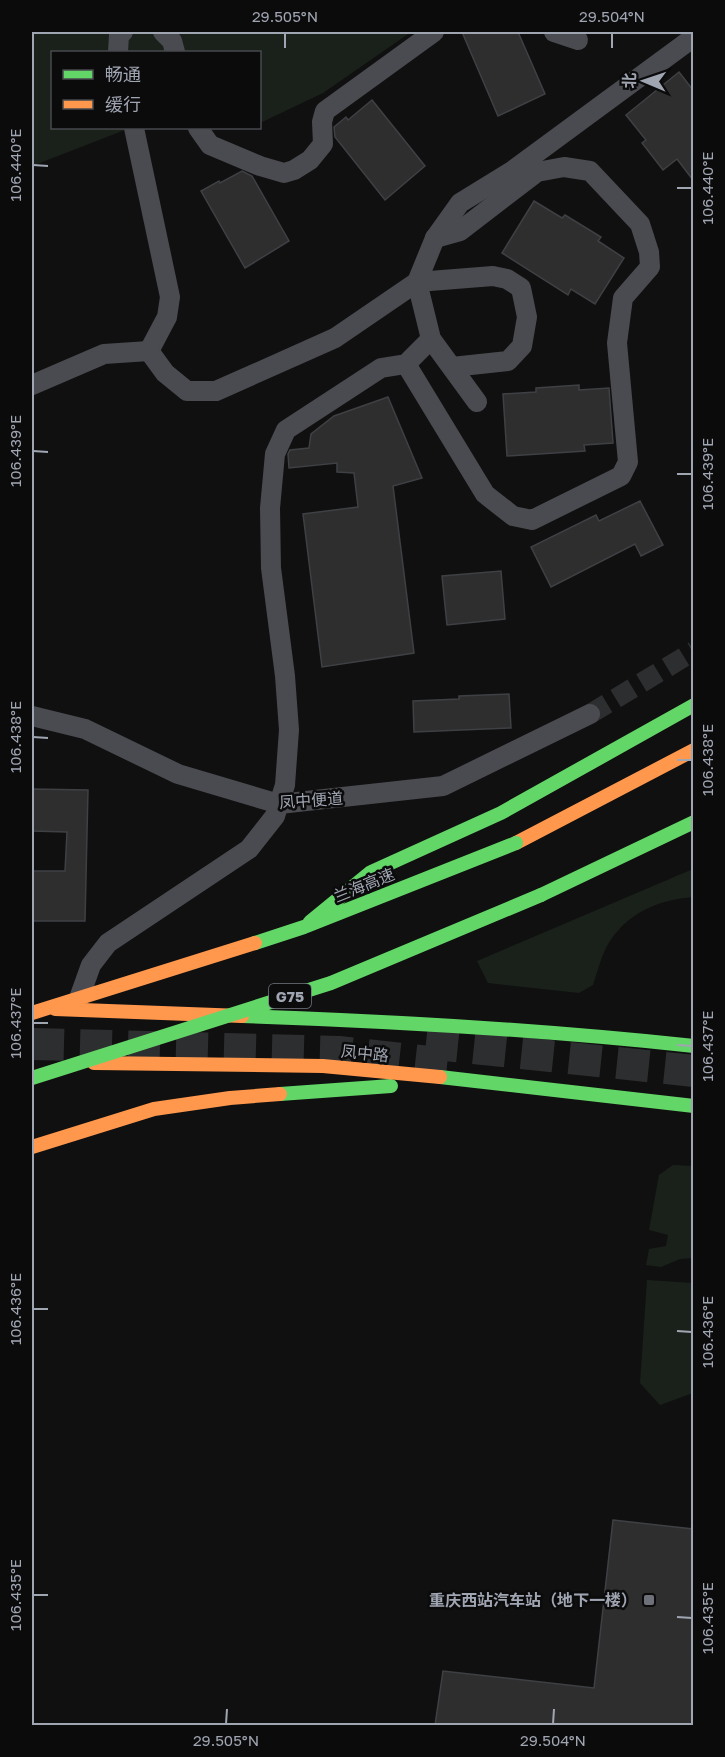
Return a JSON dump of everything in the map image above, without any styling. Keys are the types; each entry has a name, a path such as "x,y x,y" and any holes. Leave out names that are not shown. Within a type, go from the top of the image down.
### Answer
{"main road":[{"path":"304,927 371,872 501,813 693,705"},
{"name":"兰海高速","path":"32,1013 304,927 516,843 693,750"},
{"name":"G75","path":"32,1078 331,983 541,896 693,822"},
{"path":"676,831 693,826"},
{"name":"凤中路","path":"32,1008 343,1020 569,1033 693,1046"},
{"name":"凤中路","path":"43,1062 322,1066 471,1080 693,1106"},
{"path":"32,1147 154,1109 230,1098 471,1080"}],"street":[{"path":"118,51 119,35 123,32"},
{"path":"163,32 172,42 175,51"},
{"path":"199,129 210,145 260,166 284,173 294,170 310,160 323,144 322,122 325,111 434,32"},
{"path":"554,32 578,40"},
{"path":"477,402 431,339 417,282 435,238 460,203 512,171 693,37"},
{"path":"134,129 170,297 167,317 149,351"},
{"path":"406,364 485,494 513,516 532,520 621,476 628,462 617,343 622,298 650,267 649,252 640,224 590,171 564,167 537,172 460,231 435,238"},
{"path":"149,351 165,373 187,391 216,391 335,339 417,282 493,276 507,279 521,288 527,317 522,346 508,361 452,367"},
{"path":"75,1010 91,965 108,943 249,849 275,816 285,785 289,730 285,676 271,568 270,508 275,454 286,430 381,368 406,364 431,339"},
{"path":"32,385 104,354 149,351"},
{"name":"凤中便道","path":"32,716 85,729 178,774 279,804 443,786 590,714"}],"shaded area":[{"path":"32,32 411,32 323,93 261,123 261,51 51,51 51,129 127,129 32,166"},
{"path":"693,869 693,897 655,905 633,917 607,946 593,985 579,993 488,983 477,961"},
{"path":"673,1165 693,1166 693,1258 680,1259 661,1267 646,1265 649,1249 666,1246 668,1235 649,1230 659,1175"},
{"path":"647,1280 693,1283 693,1393 660,1405 640,1383"}],"building":[{"path":"462,32 518,32 545,94 498,116"},
{"path":"679,72 693,90 693,180 677,159 663,170 642,143 646,140 626,115"},
{"path":"372,100 425,166 385,200 335,137 334,127 346,117 348,120"},
{"path":"242,171 252,176 289,241 245,268 201,191"},
{"path":"534,201 562,218 565,215 601,237 598,241 624,258 595,304 571,289 568,295 502,253"},
{"path":"579,385 579,390 609,388 613,443 584,445 585,451 507,456 503,394 536,392 536,388"},
{"path":"388,397 422,478 393,486 414,653 322,667 303,514 358,507 354,473 337,472 337,463 289,468 288,454 290,450 309,448 311,434 334,416"},
{"path":"640,501 663,545 641,556 635,544 551,587 531,547 596,515 599,521"},
{"path":"501,571 505,619 447,625 442,576"},
{"path":"509,694 511,728 414,732 413,701"},
{"path":"32,789 88,790 85,921 32,921 32,871 65,871 67,832 32,831"},
{"name":"重庆西站汽车站（地下一楼）","path":"613,1520 693,1529 693,1725 435,1725 443,1671 594,1688"}],"tunnel":[{"path":"590,714 694,651"},
{"path":"426,1043 694,1071"},
{"path":"32,1044 339,1052 456,1065"}],"traffic: fast":[{"path":"310,922 371,872 501,813 694,705"},
{"path":"541,895 694,822"},
{"path":"255,943 304,927 516,843"},
{"path":"32,1078 331,983 541,895"},
{"path":"242,1016 468,1027 694,1046"},
{"path":"440,1077 694,1106"},
{"path":"280,1094 391,1086"}],"traffic: slow":[{"path":"516,843 694,750"},
{"path":"32,1013 255,943"},
{"path":"55,1009 242,1016"},
{"path":"94,1063 323,1066 440,1077"},
{"path":"32,1147 154,1109 230,1098 280,1094"}],"place":[{"name":"重庆西站汽车站（地下一楼）","path":"649,1600"}]}
